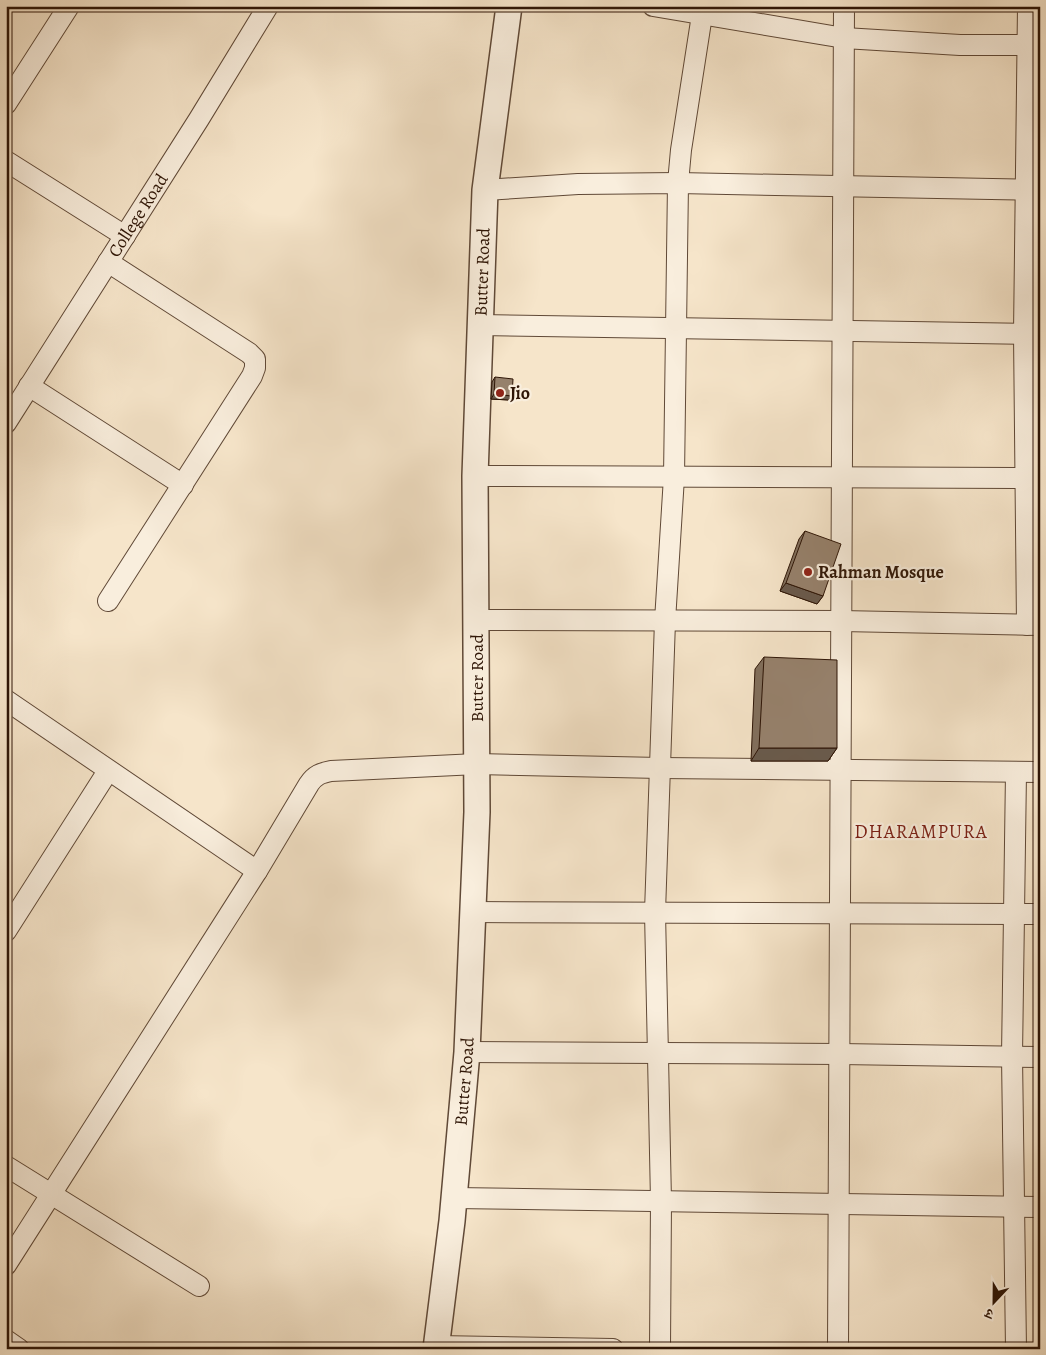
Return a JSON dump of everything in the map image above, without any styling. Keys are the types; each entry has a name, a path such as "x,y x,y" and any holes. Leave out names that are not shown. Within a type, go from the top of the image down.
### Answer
{"street":[{"path":"6,104 69,6"},
{"name":"College Road","path":"6,423 268,6"},
{"name":"Butter Road","path":"436,1347 454,1198 467,1052 477,764 475,476 485,190 509,6"},
{"path":"653,6 844,38 960,44 1034,45"},
{"path":"838,1349 844,6"},
{"path":"476,620 841,621 1033,625 1032,334 1034,45 1028,6"},
{"path":"660,1349 660,1201 655,912 665,621 674,477 678,183 681,150 702,15"},
{"path":"6,162 125,236"},
{"path":"485,190 578,184 678,183 1033,190"},
{"path":"108,262 249,353 255,359 255,368 252,376 108,600"},
{"path":"480,325 1032,334"},
{"path":"30,386 183,485"},
{"path":"475,476 1032,478"},
{"path":"6,700 257,871"},
{"path":"6,1265 257,871 309,784 320,773 477,764 1040,772"},
{"path":"6,931 108,771"},
{"path":"1016,772 1012,1056 1016,1349"},
{"path":"472,912 1040,914"},
{"path":"467,1052 1040,1057"},
{"path":"6,1166 199,1286"},
{"path":"454,1198 1040,1207"},
{"path":"6,1340 19,1349"},
{"path":"436,1347 613,1349"}],"building":[{"path":"495,377 513,379 512,396 494,394"},
{"name":"Rahman Mosque","path":"805,531 841,544 823,596 786,583"},
{"path":"764,657 837,660 837,748 759,748"}],"place":[{"name":"Jio","path":"500,393"},
{"name":"Rahman Mosque","path":"808,572"}],"district":[{"name":"DHARAMPURA","path":"921,832"}]}
